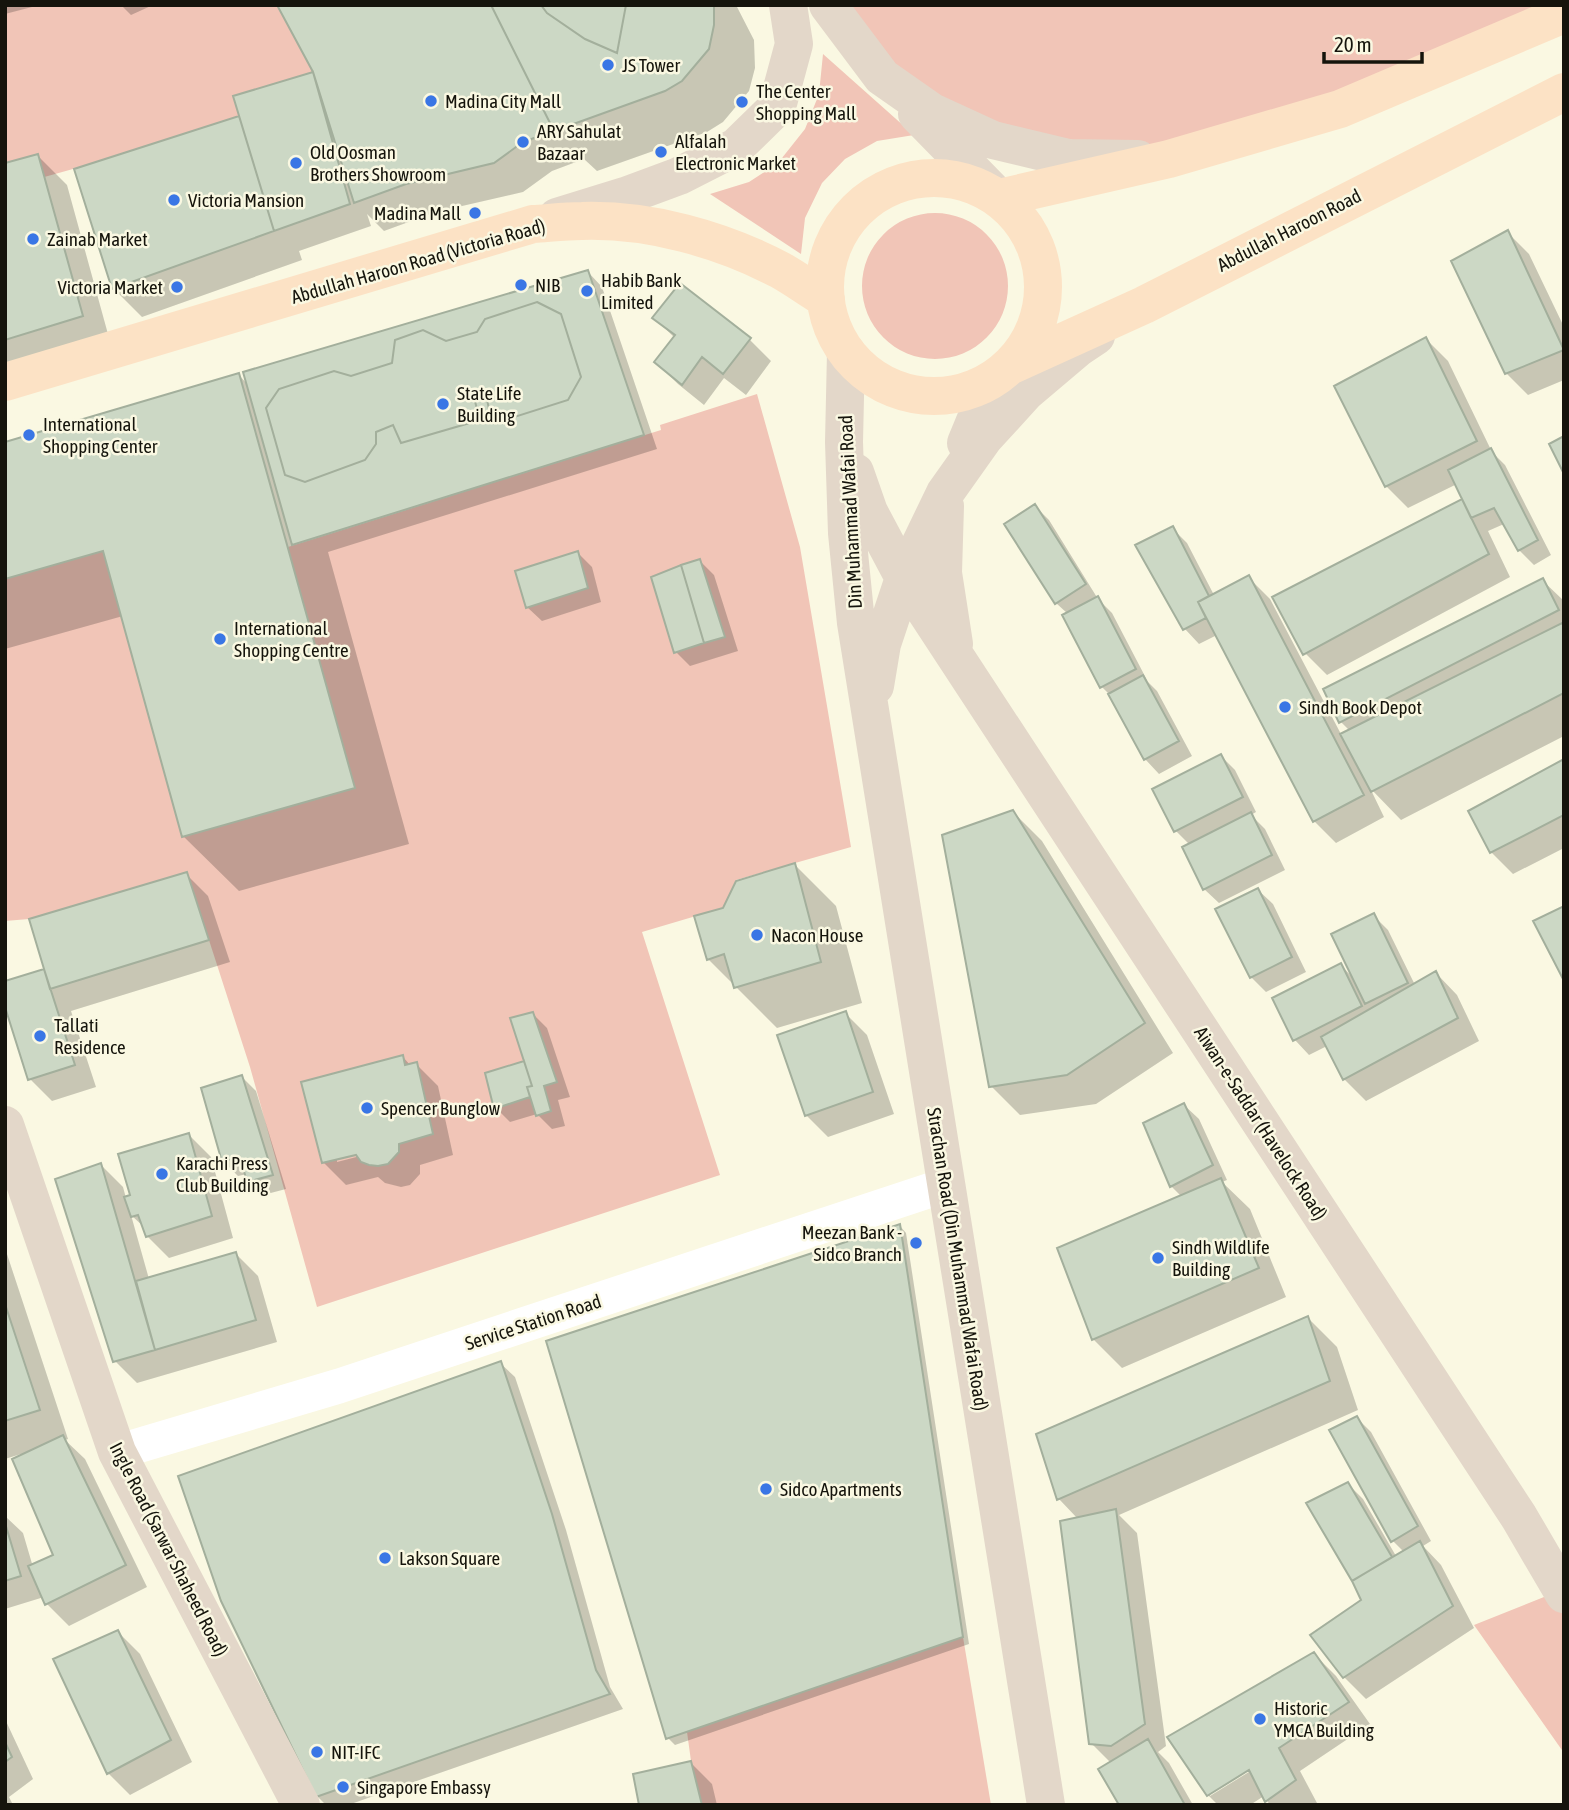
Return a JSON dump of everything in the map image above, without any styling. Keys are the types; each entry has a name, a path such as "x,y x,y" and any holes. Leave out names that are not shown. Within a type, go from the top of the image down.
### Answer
{"main road":[{"path":"533,224 625,196 679,176 736,147 777,107 794,44 788,5"},
{"path":"828,5 882,77 999,198 1016,214 1030,234 1039,255 1043,279 1042,302 1037,325 1026,346 1002,372 970,391 947,397 901,392 880,383 861,369 846,352 833,327 826,299 830,254 839,233 869,199 889,187 911,180 933,178 980,184 999,198 1169,159 1340,109 1564,14"},
{"path":"882,77 932,112 993,140 1068,158 1169,159"},
{"name":"Abdullah Haroon Road","path":"1002,372 1144,305 1564,92"},
{"name":"Abdullah Haroon Road (Victoria Road)","path":"5,382 533,224 584,220 638,224 688,234 736,250 780,271 826,299"},
{"path":"956,655 943,573 945,493 984,438 1026,392 1077,348 1144,305"},
{"name":"Din Muhammad Wafai Road","path":"846,352 844,442 847,533 856,623 870,712"},
{"path":"870,712 882,643 904,578 1002,372"},
{"name":"Aiwan-e-Saddar (Havelock Road)","path":"844,442 869,512 904,578 1519,1517 1564,1594"},
{"name":"Strachan Road (Din Muhammad Wafai Road)","path":"870,712 1046,1805"},
{"name":"Ingle Road (Sarwar Shaheed Road)","path":"5,1125 117,1452 301,1805"}],"street":[{"name":"Service Station Road","path":"117,1452 339,1386 946,1185"}],"shaded area":[{"path":"277,5 313,72 233,96 241,122 5,188 5,7"},
{"path":"828,5 1564,5 1169,159 932,112"},
{"path":"823,54 914,135 877,141 845,159 822,183 805,218 801,254 710,194 749,182 778,163 805,129 819,94"},
{"path":"935,213 963,218 987,234 1003,258 1008,286 1003,314 987,338 963,354 935,359 907,354 883,338 867,314 862,286 867,258 883,234 907,218"},
{"path":"757,394 800,547 851,847 736,880 723,908 642,932 720,1175 317,1307 250,1067 187,872 29,919 5,921 5,579 103,551 182,836 354,788 288,547 661,430 660,425"},
{"path":"1564,1589 1564,1753 1474,1625"},
{"path":"963,1637 991,1805 702,1805 687,1732"}],"building":[{"name":"Madina City Mall","path":"277,5 491,5 554,131 523,142 494,163 406,184 354,203 313,72"},
{"name":"JS Tower","path":"491,5 714,5 714,25 709,49 682,81 665,91 554,131"},
{"path":"541,5 626,5 617,53 585,39 547,13"},
{"name":"Old Oosman Brothers Showroom","path":"313,72 350,204 274,231 233,96"},
{"name":"Victoria Mansion","path":"239,116 274,231 112,289 74,169"},
{"name":"Zainab Market","path":"38,154 83,316 5,340 5,163"},
{"path":"1508,230 1564,350 1505,374 1451,261"},
{"name":"State Life Building","path":"588,270 644,435 292,545 243,372"},
{"path":"680,283 751,338 723,374 702,357 682,385 654,362 675,335 652,318"},
{"path":"537,302 561,314 581,377 568,400 508,419 489,409 485,390 473,394 480,420 401,443 393,425 376,432 376,444 365,460 305,482 285,475 266,408 279,389 334,371 351,376 392,363 395,340 423,330 446,341 477,332 485,319"},
{"path":"1426,337 1477,441 1385,487 1334,386"},
{"name":"International Shopping Centre","path":"239,373 355,788 182,837 103,551 5,579 5,442"},
{"path":"1564,436 1564,474 1549,444"},
{"path":"1491,448 1538,540 1518,551 1494,508 1471,518 1448,470"},
{"path":"1462,499 1489,554 1303,655 1272,597"},
{"path":"1035,504 1086,584 1055,604 1004,524"},
{"path":"1173,526 1209,596 1198,602 1206,618 1183,630 1135,545"},
{"path":"578,551 588,588 526,608 515,571"},
{"path":"700,559 725,637 704,643 681,565"},
{"path":"681,565 704,643 674,653 651,577"},
{"name":"Sindh Book Depot","path":"1249,575 1364,795 1313,822 1198,602"},
{"path":"1543,578 1559,610 1339,723 1323,689"},
{"path":"1098,596 1136,669 1100,688 1062,615"},
{"path":"1562,623 1564,693 1371,792 1340,734"},
{"path":"1143,675 1179,741 1144,760 1108,694"},
{"path":"1221,754 1243,797 1174,832 1152,789"},
{"path":"1564,759 1564,815 1490,853 1468,811"},
{"path":"1013,810 1145,1023 1067,1075 989,1087 942,835"},
{"path":"1251,812 1272,855 1203,890 1182,847"},
{"name":"Nacon House","path":"795,863 821,962 734,988 724,954 707,960 694,916 723,908 736,881"},
{"path":"187,872 209,940 50,989 29,919"},
{"path":"1258,888 1292,957 1250,978 1215,909"},
{"path":"1564,906 1564,979 1563,979 1533,921"},
{"path":"1374,913 1408,983 1365,1004 1331,934"},
{"path":"1341,963 1362,1006 1293,1041 1272,998"},
{"name":"Tallati Residence","path":"44,969 75,1065 28,1080 5,1007 5,981"},
{"path":"1436,971 1458,1018 1343,1080 1321,1037"},
{"path":"846,1011 873,1092 805,1116 777,1035"},
{"path":"533,1012 557,1082 544,1086 551,1111 536,1116 527,1087 532,1086 510,1018"},
{"name":"Spencer Bunglow","path":"403,1055 405,1065 417,1062 433,1134 399,1144 399,1152 388,1164 369,1165 361,1162 356,1155 322,1163 301,1082"},
{"path":"524,1061 532,1086 527,1087 530,1097 494,1109 485,1073"},
{"path":"242,1075 273,1175 247,1182 240,1157 222,1162 201,1088"},
{"path":"1184,1103 1213,1165 1170,1187 1143,1123"},
{"name":"Karachi Press Club Building","path":"189,1133 212,1216 146,1237 138,1215 131,1217 124,1197 130,1195 118,1154"},
{"path":"101,1163 155,1350 113,1362 55,1179"},
{"name":"Sindh Wildlife Building","path":"1221,1178 1259,1268 1092,1340 1057,1248"},
{"name":"Sidco Apartments","path":"900,1224 963,1637 666,1739 546,1341"},
{"path":"236,1252 256,1320 155,1350 136,1281"},
{"path":"5,1304 40,1410 5,1421"},
{"path":"1308,1316 1330,1381 1057,1500 1036,1434"},
{"name":"Lakson Square","path":"501,1361 552,1514 596,1670 610,1694 316,1797 221,1601 178,1476"},
{"path":"1357,1416 1418,1526 1391,1542 1329,1430"},
{"path":"63,1435 126,1565 45,1605 28,1566 53,1555 12,1459"},
{"path":"1348,1482 1392,1557 1352,1581 1306,1503"},
{"path":"1116,1509 1145,1724 1111,1746 1089,1744 1060,1521"},
{"path":"5,1523 21,1576 5,1581"},
{"path":"1420,1541 1453,1606 1343,1678 1310,1635 1361,1600 1352,1581"},
{"path":"118,1630 171,1740 107,1774 53,1659"},
{"name":"Historic YMCA Building","path":"1314,1652 1349,1702 1279,1748 1296,1780 1265,1802 1249,1770 1207,1796 1167,1737"},
{"path":"1148,1739 1185,1805 1119,1805 1098,1769"},
{"path":"5,1742 12,1757 5,1762"},
{"path":"691,1761 702,1805 639,1805 633,1774"}],"place":[{"name":"JS Tower","path":"608,65"},
{"name":"Madina City Mall","path":"431,101"},
{"name":"The Center Shopping Mall","path":"742,102"},
{"name":"ARY Sahulat Bazaar","path":"523,142"},
{"name":"Alfalah Electronic Market","path":"661,152"},
{"name":"Old Oosman Brothers Showroom","path":"296,163"},
{"name":"Victoria Mansion","path":"174,200"},
{"name":"Madina Mall","path":"475,213"},
{"name":"Zainab Market","path":"33,239"},
{"name":"NIB","path":"521,285"},
{"name":"Victoria Market","path":"177,287"},
{"name":"Habib Bank Limited","path":"587,291"},
{"name":"State Life Building","path":"443,404"},
{"name":"International Shopping Center","path":"29,435"},
{"name":"International Shopping Centre","path":"220,639"},
{"name":"Sindh Book Depot","path":"1285,707"},
{"name":"Nacon House","path":"757,935"},
{"name":"Tallati Residence","path":"40,1036"},
{"name":"Spencer Bunglow","path":"367,1108"},
{"name":"Karachi Press Club Building","path":"162,1174"},
{"name":"Meezan Bank - Sidco Branch","path":"916,1243"},
{"name":"Sindh Wildlife Building","path":"1158,1258"},
{"name":"Sidco Apartments","path":"766,1489"},
{"name":"Lakson Square","path":"385,1558"},
{"name":"Historic YMCA Building","path":"1260,1719"},
{"name":"NIT-IFC","path":"317,1752"},
{"name":"Singapore Embassy","path":"343,1787"}]}
